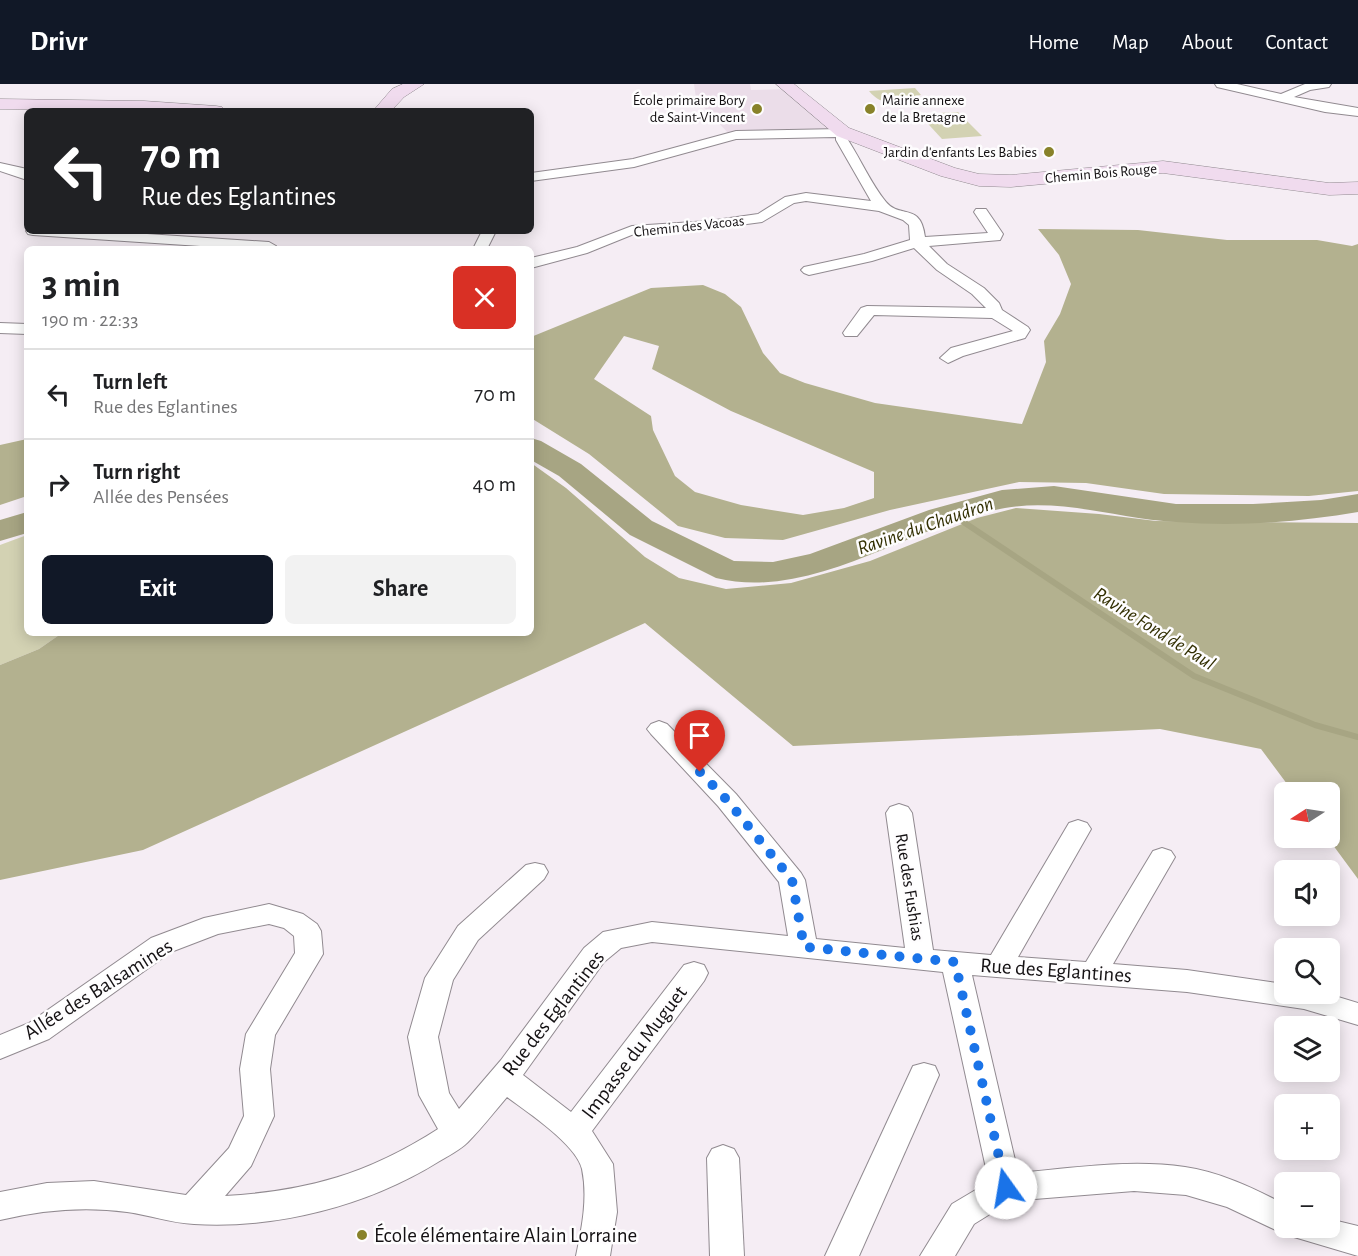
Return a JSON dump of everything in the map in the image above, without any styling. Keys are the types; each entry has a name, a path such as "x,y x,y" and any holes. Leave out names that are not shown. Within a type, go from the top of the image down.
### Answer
{"street":[{"name":"Chemin Bois Rouge","path":"784,84 844,134 948,172 980,180 1011,182 1163,167 1329,189 1358,189"},
{"path":"1221,84 1358,112"},
{"path":"1282,98 1307,87 1324,84"},
{"path":"385,108 394,97 412,85"},
{"path":"0,104 173,108"},
{"path":"534,177 634,163 736,135 844,134 842,140 882,207"},
{"path":"0,166 24,165"},
{"path":"0,166 24,174"},
{"name":"Chemin des Vacoas","path":"534,262 582,250 632,230 710,225 762,218 790,200 806,197 882,207 908,217 916,224 918,242"},
{"path":"809,270 877,255 918,242 994,237 996,234 981,212"},
{"path":"74,234 240,246"},
{"path":"918,242 942,267 978,291 993,306 995,313"},
{"path":"851,333 867,311 874,310 995,313 1022,330 1019,335 957,352 948,358"},
{"path":"0,328 24,329"},
{"path":"659,729 727,800 792,880 804,947"},
{"name":"Rue des Fushias","path":"899,813 921,960"},
{"path":"999,966 1078,828"},
{"path":"1094,973 1162,857"},
{"path":"457,1133 434,1095 423,1037 439,978 468,933 535,872"},
{"name":"Allée des Balsamines","path":"0,1047 39,1031 161,945 214,925 269,914 293,921 307,931 309,954 261,1034 255,1069 259,1116 240,1157 193,1210"},
{"name":"Rue des Eglantines","path":"0,1206 43,1196 68,1194 123,1197 193,1210 271,1207 361,1186 413,1164 457,1133 503,1077 594,954 613,939 652,932 921,960 1187,981 1304,998 1358,1014"},
{"path":"955,962 1006,1188"},
{"name":"Impasse du Muguet","path":"574,1131 694,973"},
{"path":"842,1256 924,1075"},
{"path":"503,1077 574,1131 597,1164 601,1212 593,1256"},
{"path":"723,1158 727,1256"},
{"path":"937,1256 940,1247 963,1214 1006,1188 1134,1177 1186,1181 1235,1194 1274,1215"},
{"path":"1340,1236 1358,1241"}],"shaded area":[{"name":"École primaire Bory de Saint-Vincent","path":"694,84 750,84 751,90 788,89 790,97 795,97 831,129 825,132 730,135 696,99"},
{"path":"1038,229 1138,230 1227,240 1317,240 1352,246 1358,244 1358,491 1309,496 1164,494 1086,483 1019,482 890,510 783,540 725,538 678,526 589,454 534,420 534,336 651,288 703,285 725,294 741,307 763,353 780,373 805,383 875,403 1022,424 1046,362 1044,341 1060,314 1071,284 1059,255","holes":["624,336 659,346 652,369 731,411 874,472 874,498 844,508 803,515 741,505 695,492 675,476 653,430 651,416 594,379"]},
{"path":"24,440 24,497 0,505 0,445"},
{"path":"534,465 566,488 645,557 679,578 726,589 791,583 870,561 977,518 1016,508 1156,521 1358,523 1358,879 1335,848 1340,848 1340,782 1286,782 1261,749 1160,729 793,746 645,623 143,850 0,880 0,665 39,649 58,636 534,636"}],"green space":[{"path":"915,88 921,95 894,102 882,101 869,91"},
{"path":"958,112 982,136 942,139 919,114"},
{"path":"24,536 24,636 58,636 39,649 0,665 0,545"}],"waterway":[{"name":"Ravine du Chaudron","path":"534,449 570,470 641,528 728,571 773,572 819,562 940,517 1002,499 1054,495 1176,513 1253,513 1321,509 1358,503"},
{"name":"Ravine Fond de Paul","path":"951,514 967,525"},
{"name":"Ravine du Chaudron","path":"0,531 24,523"},
{"name":"Ravine Fond de Paul","path":"965,523 1194,676 1315,725 1358,737"}],"place":[{"name":"École primaire Bory de Saint-Vincent","path":"757,109"},
{"name":"Mairie annexe de la Bretagne","path":"870,109"},
{"name":"Jardin d'enfants Les Babies","path":"1049,152"},
{"name":"École élémentaire Alain Lorraine","path":"362,1235"}],"route":[{"path":"700,772 727,800 792,880 804,947 955,962 1006,1188"}]}
